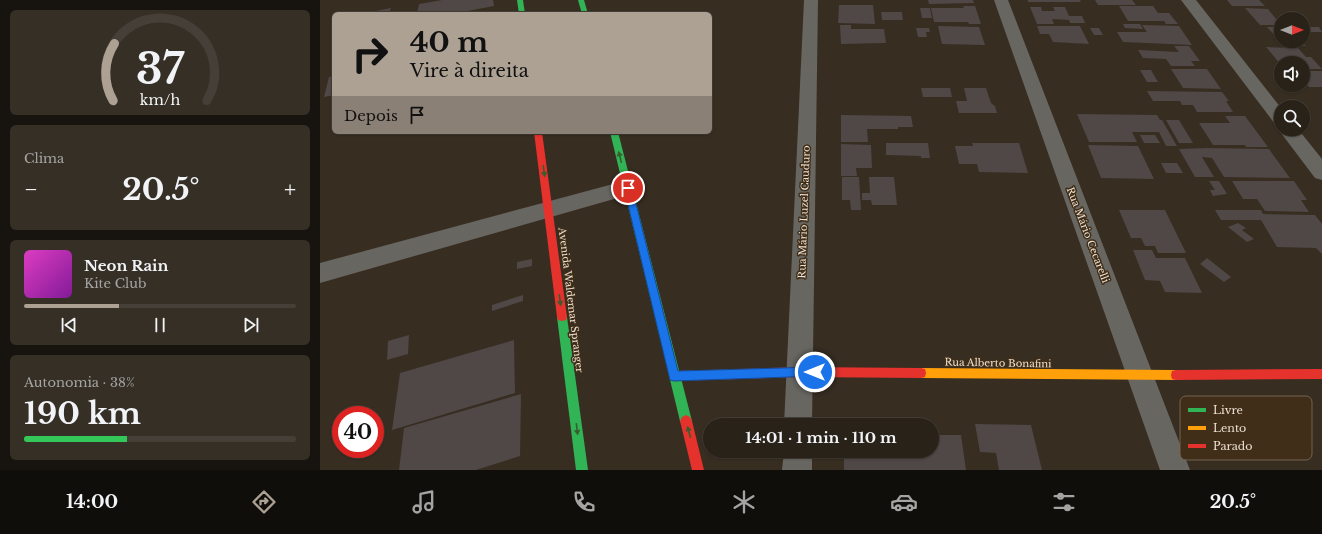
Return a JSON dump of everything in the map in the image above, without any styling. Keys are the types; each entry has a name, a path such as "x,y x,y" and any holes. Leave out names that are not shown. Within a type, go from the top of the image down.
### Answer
{"main road":[{"path":"520,0 522,12"},
{"path":"581,0 584,12"},
{"name":"Avenida Waldemar Spranger","path":"538,134 582,470"},
{"path":"614,134 698,470"},
{"name":"Rua Alberto Bonafini","path":"674,376 800,372 1141,376 1322,374"}],"street":[{"name":"Rua Mário Luzel Cauduro","path":"798,418 810,0"},
{"name":"Rua Mário Cecarelli","path":"1001,0 1175,470"},
{"path":"1188,0 1274,111"},
{"path":"1293,136 1322,173"},
{"path":"320,272 628,188"},
{"path":"797,470 798,458"}],"building":[{"path":"442,0 493,0 494,6 462,12 417,12 419,4"},
{"path":"928,0 973,0 974,3 929,4"},
{"path":"1028,0 1080,0 1081,2 1028,2"},
{"path":"1095,0 1132,0 1136,5 1098,5"},
{"path":"1227,0 1259,0 1265,6 1232,6"},
{"path":"839,5 873,5 875,24 838,23"},
{"path":"963,6 975,6 981,24 969,24 968,22 934,22 931,8 964,8"},
{"path":"1119,6 1153,6 1158,13 1169,13 1178,24 1166,24 1164,21 1128,21"},
{"path":"1030,7 1041,7 1042,11 1055,11 1053,7 1065,7 1069,16 1082,16 1085,23 1070,23 1069,20 1052,19 1054,24 1037,24"},
{"path":"391,8 390,12 370,12"},
{"path":"920,8 930,8 932,18 922,18"},
{"path":"1245,8 1268,9 1274,16 1274,25 1260,25"},
{"path":"881,12 902,12 903,20 882,20"},
{"path":"1123,24 1140,24 1143,29 1125,28"},
{"path":"840,25 851,25 851,29 884,29 886,43 841,44"},
{"path":"1142,25 1179,26 1192,45 1123,42 1117,32 1147,32"},
{"path":"938,26 979,27 985,45 942,44"},
{"path":"1037,26 1080,26 1089,44 1053,42 1049,34 1040,34"},
{"path":"1267,27 1274,27 1274,35"},
{"path":"1310,27 1319,27 1322,32 1310,32"},
{"path":"916,28 929,28 930,32 926,32 927,37 918,37"},
{"path":"1090,28 1099,28 1103,35 1094,35"},
{"path":"1174,46 1189,46 1200,61 1191,61 1195,66 1171,66 1166,59 1143,58 1138,50 1179,52"},
{"path":"1266,47 1298,48 1305,56 1274,56"},
{"path":"1310,57 1311,57 1322,69 1310,69"},
{"path":"1171,69 1207,69 1221,89 1183,88"},
{"path":"1140,70 1151,70 1158,82 1147,82"},
{"path":"1310,71 1322,71 1322,87 1310,87"},
{"path":"332,76 332,95 324,97 329,77"},
{"path":"921,88 950,88 952,97 923,97"},
{"path":"964,88 986,88 991,103 995,106 997,113 959,113 956,101 967,101"},
{"path":"1147,91 1222,92 1229,101 1226,101 1233,112 1197,112 1193,105 1182,105 1180,101 1153,101"},
{"path":"1077,114 1157,115 1160,120 1162,120 1177,146 1166,146 1159,132 1132,132 1137,142 1089,142"},
{"path":"841,115 911,116 913,127 898,127 898,129 867,129 868,142 841,142"},
{"path":"1225,116 1245,116 1268,147 1213,145 1199,123 1230,123"},
{"path":"1166,120 1179,120 1193,143 1179,143"},
{"path":"1140,135 1155,135 1160,143 1144,143"},
{"path":"886,143 928,143 930,158 921,158 921,156 886,155"},
{"path":"972,143 1019,143 1028,173 979,172 977,164 959,164 955,146 973,146"},
{"path":"841,144 871,145 872,168 856,168 857,176 841,176"},
{"path":"1088,145 1138,146 1154,179 1101,178"},
{"path":"1179,149 1269,149 1290,178 1224,177 1212,158 1202,157 1214,177 1195,177"},
{"path":"1161,163 1177,163 1183,173 1166,173"},
{"path":"842,177 859,177 861,210 851,210 850,200 842,200"},
{"path":"869,177 894,177 897,205 872,205 871,200 862,200 862,193 870,193"},
{"path":"1209,181 1219,181 1227,194 1213,196 1210,190 1215,190"},
{"path":"1232,181 1294,181 1307,200 1301,200 1309,212 1265,211 1257,199 1243,199"},
{"path":"1119,210 1165,210 1186,253 1158,253 1155,246 1145,246 1141,238 1131,238"},
{"path":"1215,210 1261,210 1263,214 1315,215 1322,224 1322,254 1316,248 1277,247 1261,220 1221,220"},
{"path":"1238,223 1246,228 1242,230 1254,239 1247,242 1228,227"},
{"path":"1133,250 1152,250 1156,258 1185,258 1202,293 1165,292 1160,281 1145,280"},
{"path":"1207,258 1231,277 1224,282 1200,264"},
{"path":"532,259 532,266 517,269 517,262"},
{"path":"523,295 523,301 492,311 492,305"},
{"path":"409,335 408,354 387,360 388,341"},
{"path":"514,340 515,393 392,430 400,373"},
{"path":"521,394 520,456 476,470 399,470 404,428"},
{"path":"975,424 1031,425 1042,470 999,470 996,453 980,452"},
{"path":"939,435 961,435 966,470 844,470 844,458 939,458"}],"traffic: fast":[{"path":"520,0 522,12"},
{"path":"581,0 584,12"},
{"path":"614,134 686,421"},
{"path":"562,317 582,470"}],"traffic: slow":[{"path":"921,373 1176,375"}],"traffic: jam":[{"path":"538,134 562,317"},
{"path":"674,376 800,372 921,373"},
{"path":"1176,375 1322,374"},
{"path":"686,421 698,470"}],"route":[{"path":"628,188 674,376 815,372"}]}
